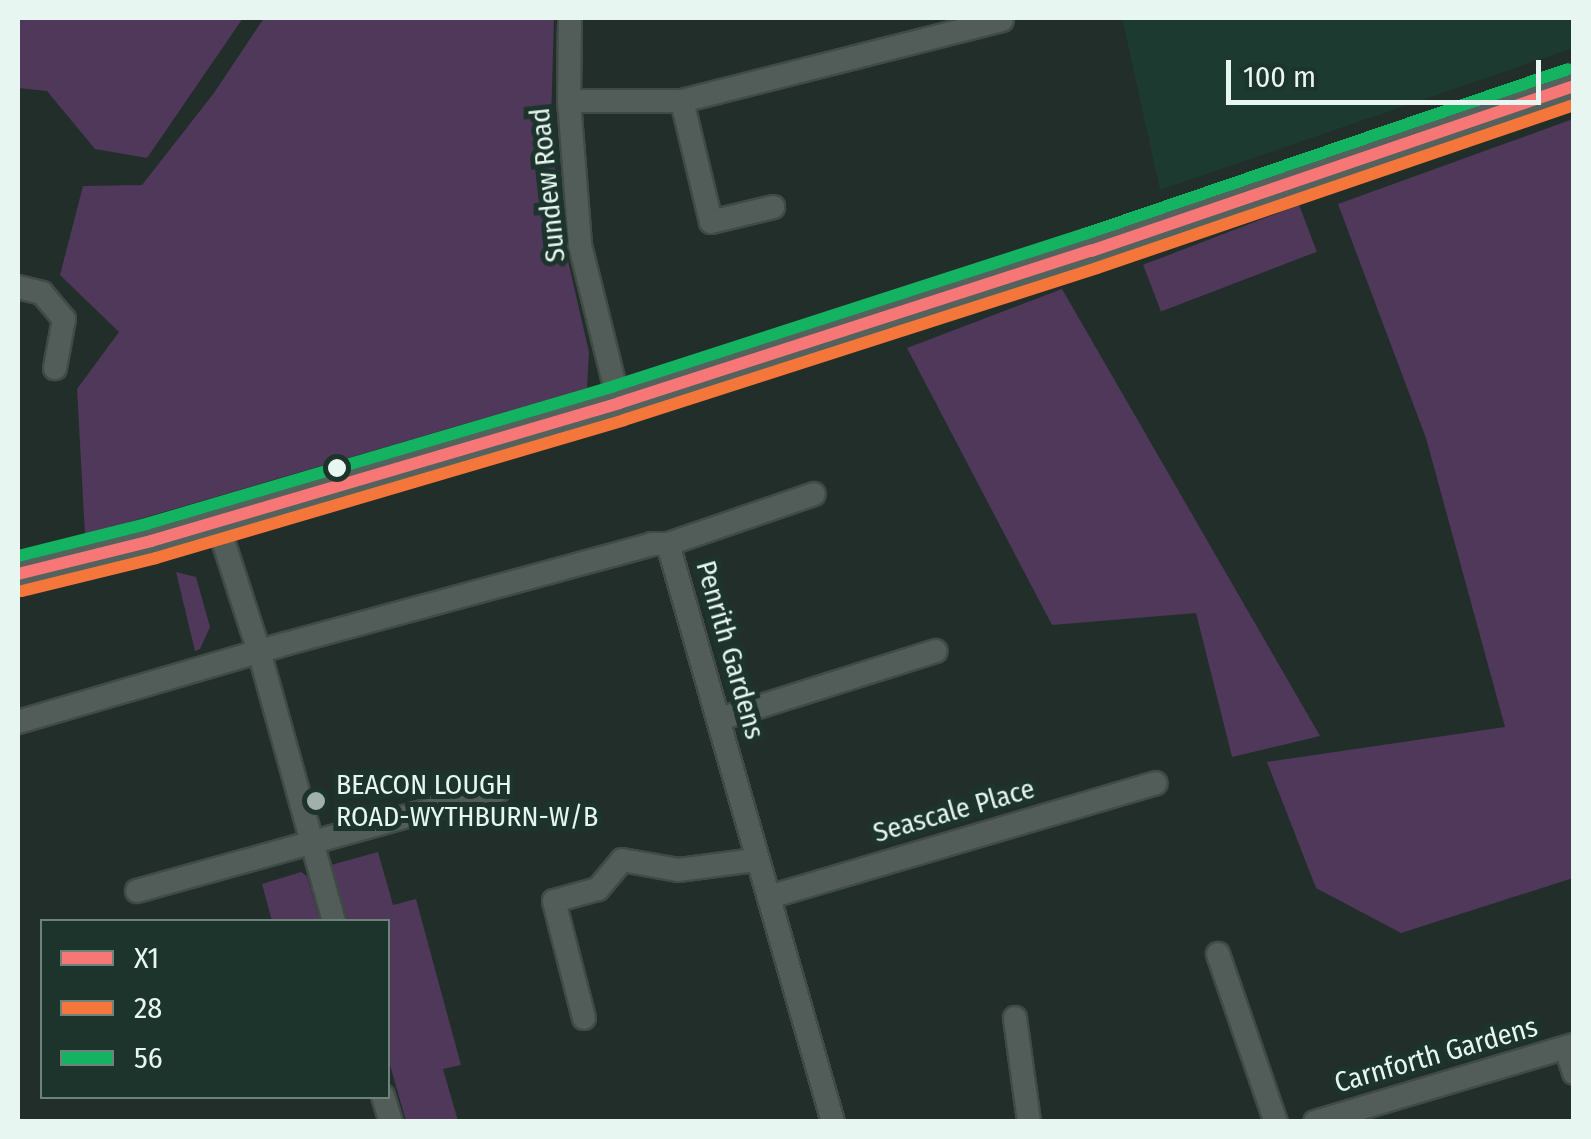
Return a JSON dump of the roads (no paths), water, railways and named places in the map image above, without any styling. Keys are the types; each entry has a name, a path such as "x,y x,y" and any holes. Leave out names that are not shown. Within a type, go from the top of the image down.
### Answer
{"main road":[{"path":"18,574 217,522 619,403 1332,171 1574,86"}],"street":[{"name":"Sundew Road","path":"570,18 568,101 580,245 619,403"},
{"path":"568,101 682,101 1002,20"},
{"path":"682,101 712,222 774,207"},
{"path":"18,287 42,294 64,320 55,368"},
{"path":"668,544 814,494"},
{"path":"217,522 260,651 333,919"},
{"name":"Penrith Gardens","path":"18,722 260,651 652,544 668,544 720,719 755,860 833,1122"},
{"path":"720,719 936,651"},
{"name":"Seascale Place","path":"769,897 1156,782"},
{"path":"137,891 498,791"},
{"path":"584,1018 554,900 598,889 622,860 679,870 755,860"},
{"path":"1218,954 1276,1122"},
{"path":"1015,1018 1029,1122"},
{"path":"1570,1047 1574,1073"},
{"name":"Carnforth Gardens","path":"1316,1122 1570,1047"}],"place":[{"name":"BEACON LOUGH ROAD-WYTHBURN-W/B","path":"316,801"}]}
